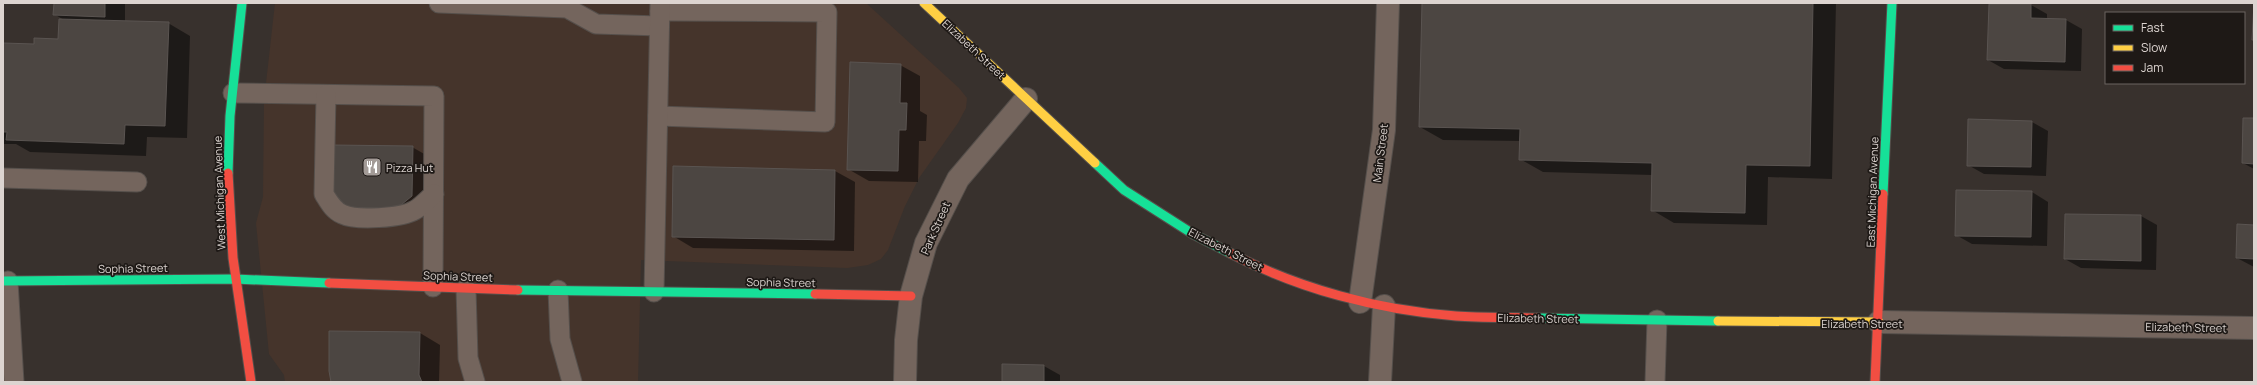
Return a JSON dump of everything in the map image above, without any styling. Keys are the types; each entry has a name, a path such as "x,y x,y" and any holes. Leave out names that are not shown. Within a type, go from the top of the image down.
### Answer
{"street":[{"name":"West Michigan Avenue","path":"242,3 229,132 228,183 235,279 251,382"},
{"name":"Elizabeth Street","path":"924,3 1124,190 1193,234 1247,262 1360,302 1456,316 2254,328"},
{"name":"Main Street","path":"1360,302 1384,130 1388,3"},
{"name":"East Michigan Avenue","path":"1875,382 1892,3"},
{"name":"Park Street","path":"905,382 906,340 912,296 926,243 958,179 1026,99"},
{"name":"Sophia Street","path":"6,281 235,279 466,289 912,296"},
{"path":"1380,382 1384,306"}],"lane":[{"path":"439,3 567,6 596,24 660,13 831,8 825,122 658,116"},
{"path":"654,292 660,13"},
{"path":"233,93 434,96 433,287"},
{"path":"326,95 324,194 331,207 343,215 366,218 391,216 414,210 434,194"},
{"path":"3,178 137,182"},
{"path":"6,281 14,382"},
{"path":"466,289 468,358 475,382"},
{"path":"558,290 560,339 572,382"},
{"path":"1655,382 1657,320"}],"shaded area":[{"path":"275,3 866,3 959,88 967,98 966,108 958,123 919,178 905,206 888,250 881,259 868,265 847,268 641,260 638,382 285,382 284,375 269,354 256,223 263,197 264,101"}],"building":[{"path":"54,3 105,3 105,17 53,15"},
{"path":"1422,3 1813,3 1810,166 1746,165 1745,213 1651,211 1652,163 1519,160 1520,129 1419,127"},
{"path":"2254,3 2254,40 2252,40"},
{"path":"1989,4 2031,4 2031,18 2066,19 2065,62 1987,60"},
{"path":"59,19 169,22 165,126 125,125 124,144 6,140 7,132 3,132 3,43 34,44 34,38 58,39"},
{"path":"850,62 901,64 900,103 907,103 906,130 899,130 898,171 847,170"},
{"path":"2243,118 2254,118 2254,164 2242,163"},
{"path":"1968,119 2032,121 2031,167 1967,166"},
{"name":"Pizza Hut","path":"332,145 413,146 412,196 396,209 346,207 331,189"},
{"path":"673,166 835,170 834,240 672,237"},
{"path":"1956,190 2032,191 2031,237 1955,236"},
{"path":"2065,214 2141,215 2141,261 2064,259"},
{"path":"2237,224 2254,225 2254,259 2236,258"},
{"path":"329,331 420,332 419,375 422,382 331,382 329,371"},
{"path":"1002,364 1044,365 1044,382 1002,382"}],"traffic: fast":[{"path":"228,173 230,116 242,3"},
{"path":"1883,194 1892,3"},
{"path":"1095,163 1124,190 1193,234 1230,253"},
{"path":"3,281 235,279 329,283"},
{"path":"518,290 815,294"},
{"path":"1538,318 1718,321"}],"traffic: slow":[{"path":"924,3 1095,163"},
{"path":"1718,321 1879,322"}],"traffic: jam":[{"path":"228,173 233,258 251,382"},
{"path":"1875,382 1883,194"},
{"path":"1230,253 1283,277 1340,296 1368,303 1397,309 1456,316 1538,318"},
{"path":"329,283 518,290"},
{"path":"815,294 911,296"}],"place":[{"name":"Pizza Hut","path":"372,167"}]}
